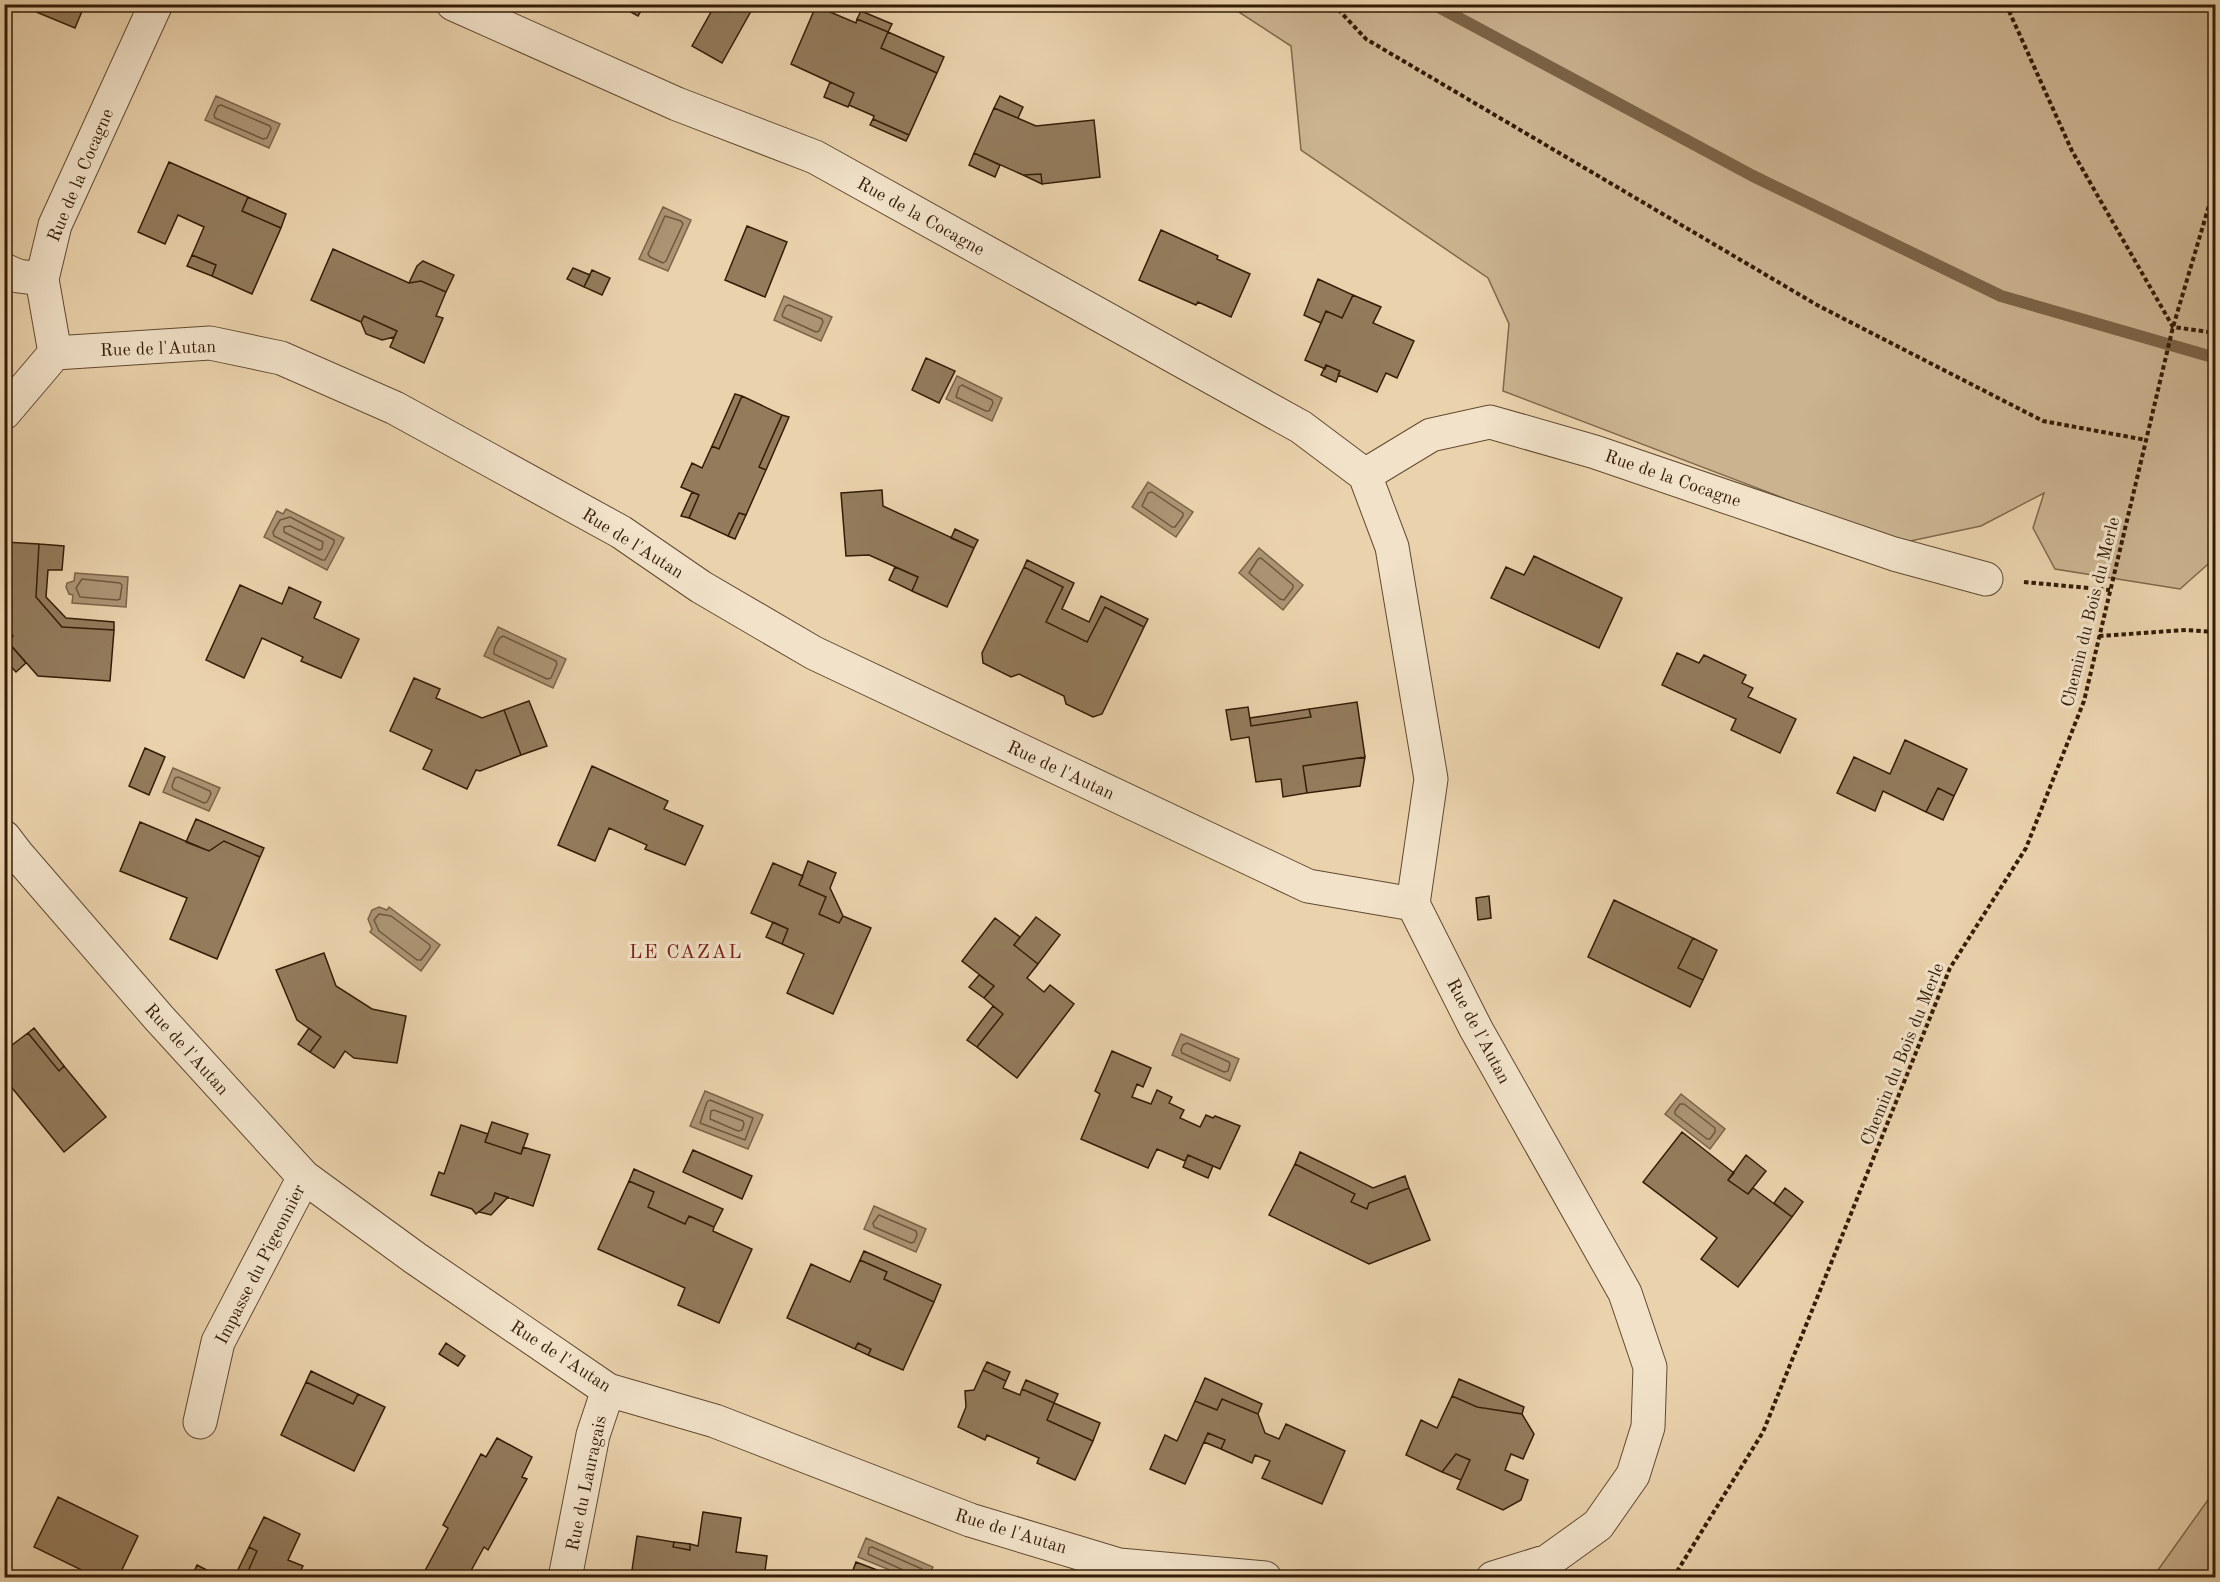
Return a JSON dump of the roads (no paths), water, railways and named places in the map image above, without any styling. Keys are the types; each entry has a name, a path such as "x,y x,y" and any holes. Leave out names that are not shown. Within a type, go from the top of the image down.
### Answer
{"street":[{"name":"Rue de la Cocagne","path":"55,353 42,279 55,225 156,4"},
{"name":"Rue de la Cocagne","path":"453,4 677,104 815,157 1301,428 1365,475 1431,435 1490,422 1595,452 1894,554 1986,579"},
{"path":"4,270 18,276 42,279"},
{"name":"Rue de l'Autan","path":"55,353 210,343 281,358 395,408 621,532 701,587 814,653 1308,886 1413,904 1476,1029 1625,1293 1650,1367 1648,1427 1633,1475 1598,1525 1548,1561 1494,1578"},
{"path":"4,413 55,353"},
{"path":"1365,475 1392,547 1431,780 1413,904"},
{"name":"Rue de l'Autan","path":"9,852 304,1177 415,1258 608,1390 715,1421 970,1520 1119,1565 1265,1578"},
{"name":"Impasse du Pigeonnier","path":"200,1422 218,1342 304,1177"},
{"name":"Rue du Lauragais","path":"565,1578 593,1435 608,1390"}],"water":[{"path":"216,96 280,124 269,148 205,120"},
{"path":"663,207 691,220 668,271 639,259"},
{"path":"784,296 832,317 821,341 774,320"},
{"path":"957,376 1002,398 992,421 946,399"},
{"path":"1148,482 1193,512 1176,537 1132,507"},
{"path":"286,509 344,538 327,570 264,537 277,511 283,514"},
{"path":"1259,548 1303,585 1283,610 1239,573"},
{"path":"75,573 128,577 126,607 72,603 73,595 69,594 66,587 67,583 74,581"},
{"path":"498,627 566,659 553,688 484,656"},
{"path":"173,768 220,788 209,811 163,792"},
{"path":"379,907 387,910 389,907 440,945 421,971 370,932 372,929 368,919 372,910"},
{"path":"1181,1034 1239,1059 1230,1081 1172,1055"},
{"path":"705,1091 763,1115 748,1149 690,1126"},
{"path":"1681,1094 1725,1129 1710,1149 1665,1114"},
{"path":"874,1206 926,1229 916,1252 864,1229"},
{"path":"866,1538 933,1567 928,1577 907,1577 858,1557"}],"waterway":[{"path":"1433,4 1753,176 2001,296 2216,358"}],"district":[{"name":"LE CAZAL","path":"686,951"}]}
